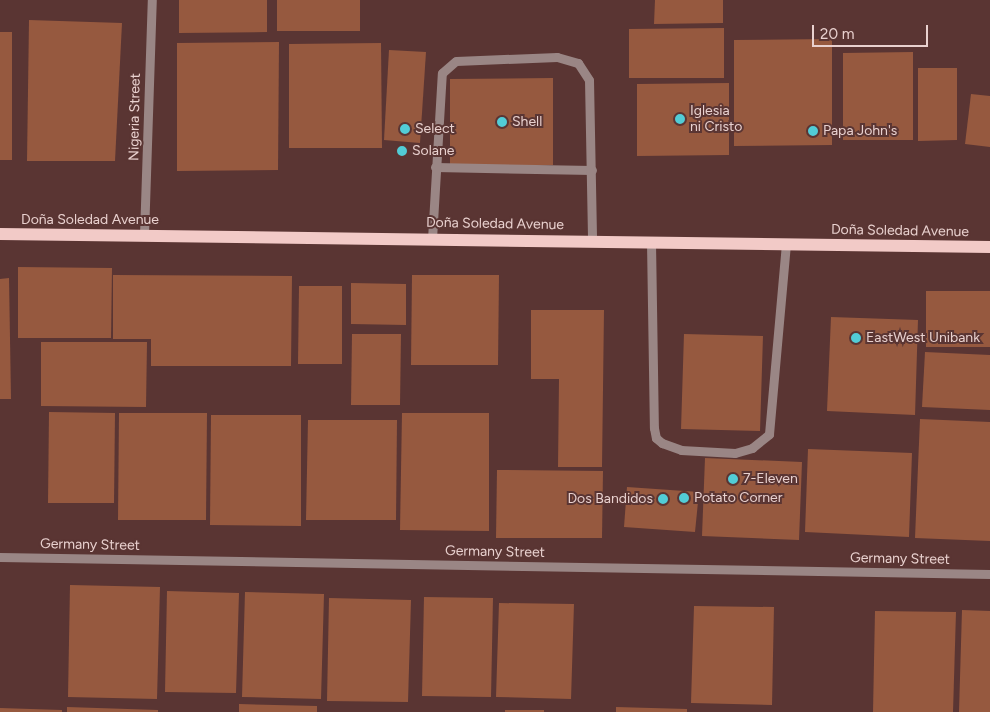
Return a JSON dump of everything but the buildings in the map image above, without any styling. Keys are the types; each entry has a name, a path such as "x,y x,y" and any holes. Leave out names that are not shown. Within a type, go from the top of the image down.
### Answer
{"main road":[{"name":"Doña Soledad Avenue","path":"0,234 432,238 990,247"}],"street":[{"name":"Nigeria Street","path":"144,235 152,0"},
{"path":"432,238 442,73 456,61 557,57 578,63 589,80 592,241"},
{"path":"435,167 592,170"},
{"path":"651,242 654,428 656,438 662,443 681,450 735,453 752,448 769,434 786,245"},
{"name":"Germany Street","path":"0,557 990,574"}],"place":[{"name":"Iglesia ni Cristo","path":"680,119"},
{"name":"Shell","path":"502,122"},
{"name":"Select","path":"405,129"},
{"name":"Papa John's","path":"813,131"},
{"name":"Solane","path":"402,151"},
{"name":"EastWest Unibank","path":"856,338"},
{"name":"7-Eleven","path":"733,479"},
{"name":"Potato Corner","path":"684,498"},
{"name":"Dos Bandidos","path":"663,499"}]}
